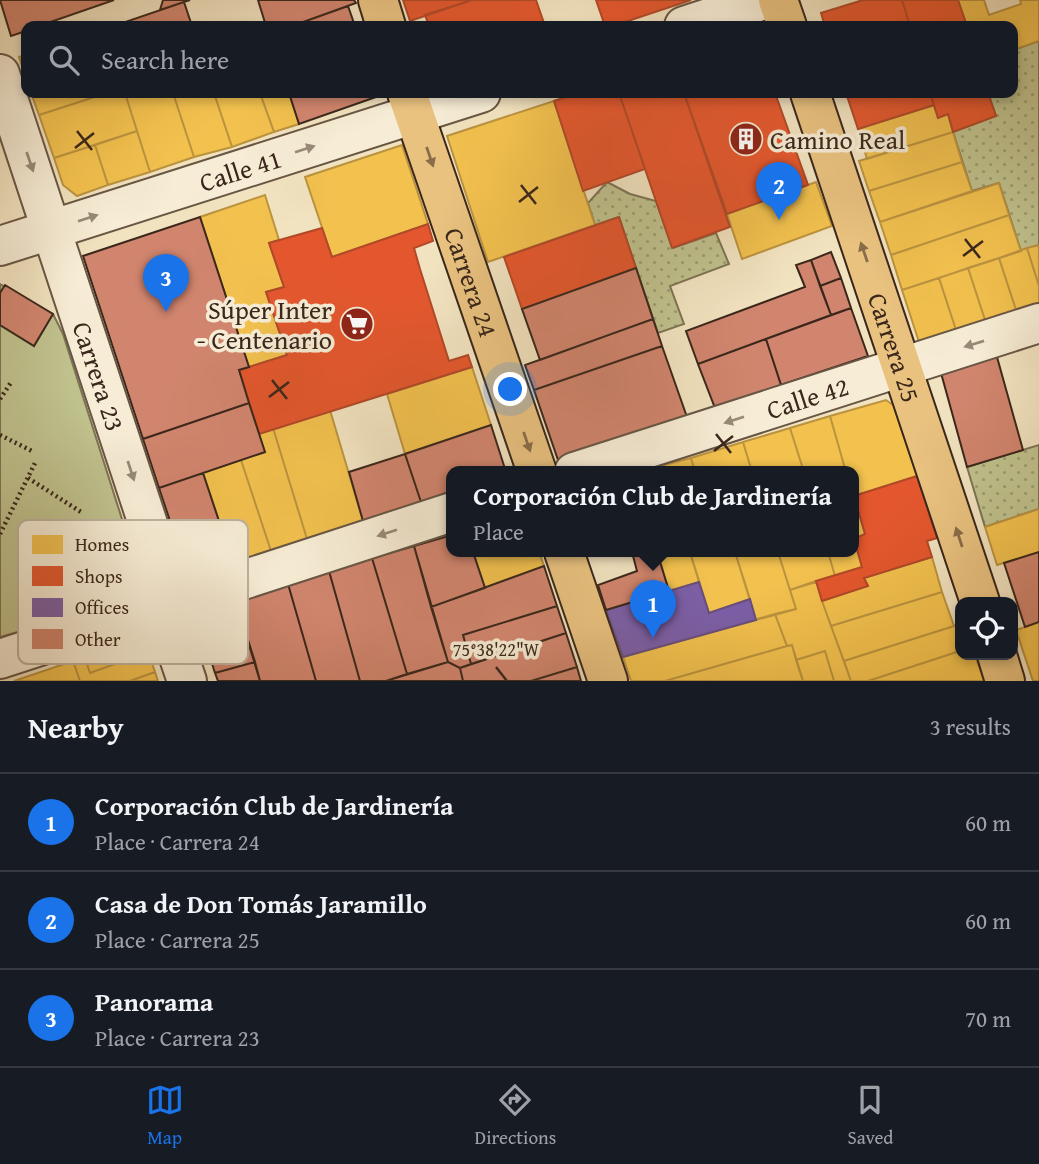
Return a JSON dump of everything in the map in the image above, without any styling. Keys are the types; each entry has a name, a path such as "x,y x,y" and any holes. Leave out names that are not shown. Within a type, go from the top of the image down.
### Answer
{"main road":[{"path":"378,0 384,21"},
{"path":"778,0 785,21"},
{"name":"Carrera 25","path":"812,98 978,597"},
{"name":"Carrera 24","path":"411,104 535,466"},
{"path":"566,557 608,681"},
{"path":"999,660 1005,681"}],"street":[{"path":"699,21 764,0"},
{"name":"Carrera 23","path":"0,74 147,520"},
{"name":"Calle 41","path":"0,246 411,104 449,98"},
{"name":"Calle 42","path":"593,466 1039,323"},
{"path":"248,580 446,514"},
{"path":"0,659 18,653"},
{"name":"Carrera 23","path":"181,664 187,681"}],"path":[{"path":"0,399 12,381"},
{"path":"0,435 32,451"},
{"path":"0,534 36,461"},
{"path":"28,478 81,512"}],"green space":[{"path":"1039,41 1039,245 1021,251 999,183 972,191 953,132 996,116 990,98 1018,98 1018,48"},
{"path":"607,182 630,194 656,201 673,248 716,233 729,264 670,286 684,324 658,333 619,217 595,225 588,203"},
{"path":"0,284 53,314 63,334 122,520 18,520 18,632 0,637"},
{"path":"1039,445 1039,509 985,527 967,467"}],"building: Homes":[{"path":"958,0 984,0 989,15 1021,4 1020,0 1039,0 1039,41 1018,48 1018,21 965,21"},
{"path":"33,98 92,98 39,115"},
{"path":"92,98 127,98 137,131 54,158 39,115"},
{"path":"127,98 175,98 194,157 150,172"},
{"path":"175,98 216,98 232,147 194,157"},
{"path":"216,98 262,98 274,132 232,147"},
{"path":"262,98 291,98 299,124 274,132"},
{"path":"554,101 595,225 488,262 447,136"},
{"path":"934,105 938,118 948,114 953,132 867,159 858,129"},
{"path":"137,131 150,172 108,185 95,145"},
{"path":"953,132 962,162 869,191 859,161"},
{"path":"95,145 108,185 77,196 63,185 54,158"},
{"path":"402,145 428,224 332,257 305,177"},
{"path":"962,162 972,191 880,222 869,191"},
{"path":"816,182 832,226 742,259 727,214"},
{"path":"999,183 1009,215 891,255 880,222"},
{"path":"265,195 279,240 269,243 284,287 266,292 287,355 249,367 200,217"},
{"path":"1009,215 1021,251 902,290 891,255"},
{"path":"1039,245 1039,286 1027,248"},
{"path":"1027,248 1039,286 1039,306 1017,313 999,258"},
{"path":"999,258 1017,313 986,323 968,268"},
{"path":"968,268 986,323 957,333 939,278"},
{"path":"939,278 957,333 920,345 902,290"},
{"path":"472,367 491,425 405,454 387,394"},
{"path":"886,400 896,407 917,476 859,494 859,466 844,466 830,416"},
{"path":"330,410 363,521 307,539 273,428"},
{"path":"830,416 844,466 802,466 790,428"},
{"path":"273,428 307,539 271,551 241,460 265,452 259,434"},
{"path":"790,428 802,466 750,466 743,442"},
{"path":"743,442 750,466 693,466 691,458"},
{"path":"691,458 693,466 664,466"},
{"path":"241,460 271,551 248,558 248,520 219,520 203,473"},
{"path":"1039,509 1039,552 997,565 985,527"},
{"path":"859,513 865,534 859,537"},
{"path":"859,556 862,567 835,576 829,557"},
{"path":"475,557 541,557 544,566 485,588"},
{"path":"659,557 692,557 699,582 669,591"},
{"path":"692,557 737,557 750,599 709,613"},
{"path":"737,557 780,557 796,609 756,620"},
{"path":"780,557 829,557 835,576 790,590"},
{"path":"932,557 942,592 831,626 822,601 868,586 864,578"},
{"path":"816,581 851,681 834,681 825,651 796,660 792,645 787,646 775,614 796,609 790,590"},
{"path":"942,592 954,626 844,661 831,626"},
{"path":"775,614 787,646 665,681 631,681 623,657"},
{"path":"1039,622 1039,681 1033,681 1018,629"},
{"path":"955,626 955,653 868,681 851,681 844,661"},
{"path":"792,645 803,681 665,681 787,646"},
{"path":"825,651 834,681 803,681 796,660"},
{"path":"955,653 955,660 977,660 984,681 868,681"},
{"path":"64,664 74,664 80,681 14,681"},
{"path":"74,664 87,664 90,673 115,664 152,664 155,672 130,681 80,681"},
{"path":"87,664 115,664 90,673"},
{"path":"155,672 158,681 130,681"}],"building: Shops":[{"path":"403,0 472,0 410,21"},
{"path":"472,0 536,0 543,21 427,21 425,15"},
{"path":"596,0 691,0 628,21 603,21"},
{"path":"863,0 902,0 908,21 823,21 821,13"},
{"path":"902,0 958,0 965,21 908,21"},
{"path":"563,98 621,98 645,169 583,191 554,101"},
{"path":"621,98 686,98 730,227 672,248"},
{"name":"Camino Real","path":"686,98 777,98 808,185 727,214"},
{"path":"848,98 932,98 934,105 858,129"},
{"path":"932,98 990,98 996,116 953,132 948,114 938,118"},
{"path":"619,217 636,268 522,309 504,257"},
{"name":"Súper Inter - Centenario","path":"428,224 433,241 414,248 420,269 449,361 468,355 472,367 259,434 239,370 287,355 266,292 284,287 269,243 322,228 332,257"},
{"path":"917,476 937,538 927,541 932,557 864,578 868,586 822,601 816,581 862,567 859,537 865,534 859,513 859,494"}],"building: Offices":[{"path":"699,582 709,613 750,599 756,620 623,657 606,610"}],"building: Other":[{"path":"0,0 114,0 53,21 21,21 21,33 11,36"},
{"path":"163,0 190,0 160,10"},
{"path":"258,0 354,0 356,3 306,21 264,21"},
{"path":"184,2 190,21 128,21"},
{"path":"348,6 353,21 306,21"},
{"path":"291,98 373,98 299,124"},
{"path":"200,217 249,367 239,370 249,403 143,439 83,256"},
{"path":"831,252 841,278 820,286 811,260"},
{"path":"811,260 831,315 698,364 686,331 805,287 796,265"},
{"path":"636,268 653,319 540,360 522,309"},
{"path":"841,278 851,308 831,315 820,286"},
{"path":"5,285 53,314 34,346 0,325 0,293"},
{"path":"851,308 868,356 781,385 766,339"},
{"path":"653,319 662,346 534,390 525,365"},
{"path":"766,339 781,385 715,408 698,364"},
{"path":"662,346 687,417 558,460 534,390"},
{"path":"997,357 1023,450 967,467 941,373"},
{"path":"249,403 265,452 159,488 143,439"},
{"path":"491,425 504,466 446,466 446,493 421,502 405,454"},
{"path":"405,454 421,502 363,521 349,472"},
{"path":"203,473 219,520 170,520 159,488"},
{"path":"446,537 446,557 475,557 485,588 431,607 414,546"},
{"path":"414,546 448,662 407,674 372,558"},
{"path":"1039,552 1039,622 1025,627 1018,597 1015,597 1004,563"},
{"path":"633,557 659,557 669,591 606,610 598,585 637,571"},
{"path":"372,558 407,674 386,681 360,681 329,571"},
{"path":"544,566 557,606 463,635 471,664 460,668 448,662 431,607"},
{"path":"329,571 360,681 316,681 288,584"},
{"path":"288,584 316,681 260,681 248,642 248,595"},
{"path":"557,606 566,633 471,664 463,635"},
{"path":"566,633 577,667 531,681 463,681 460,668"},
{"path":"248,640 255,662 248,664"},
{"path":"255,662 260,681 218,681 215,673"},
{"path":"448,662 460,668 463,681 386,681"},
{"path":"212,664 248,664 215,673"},
{"path":"577,667 581,681 531,681"}],"place":[{"name":"Camino Real","path":"746,139"},
{"name":"Casa de Don Tomás Jaramillo","path":"779,220"},
{"name":"Panorama","path":"166,312"},
{"name":"Súper Inter - Centenario","path":"357,324"},
{"name":"Corporación Club de Jardinería","path":"653,638"}]}
